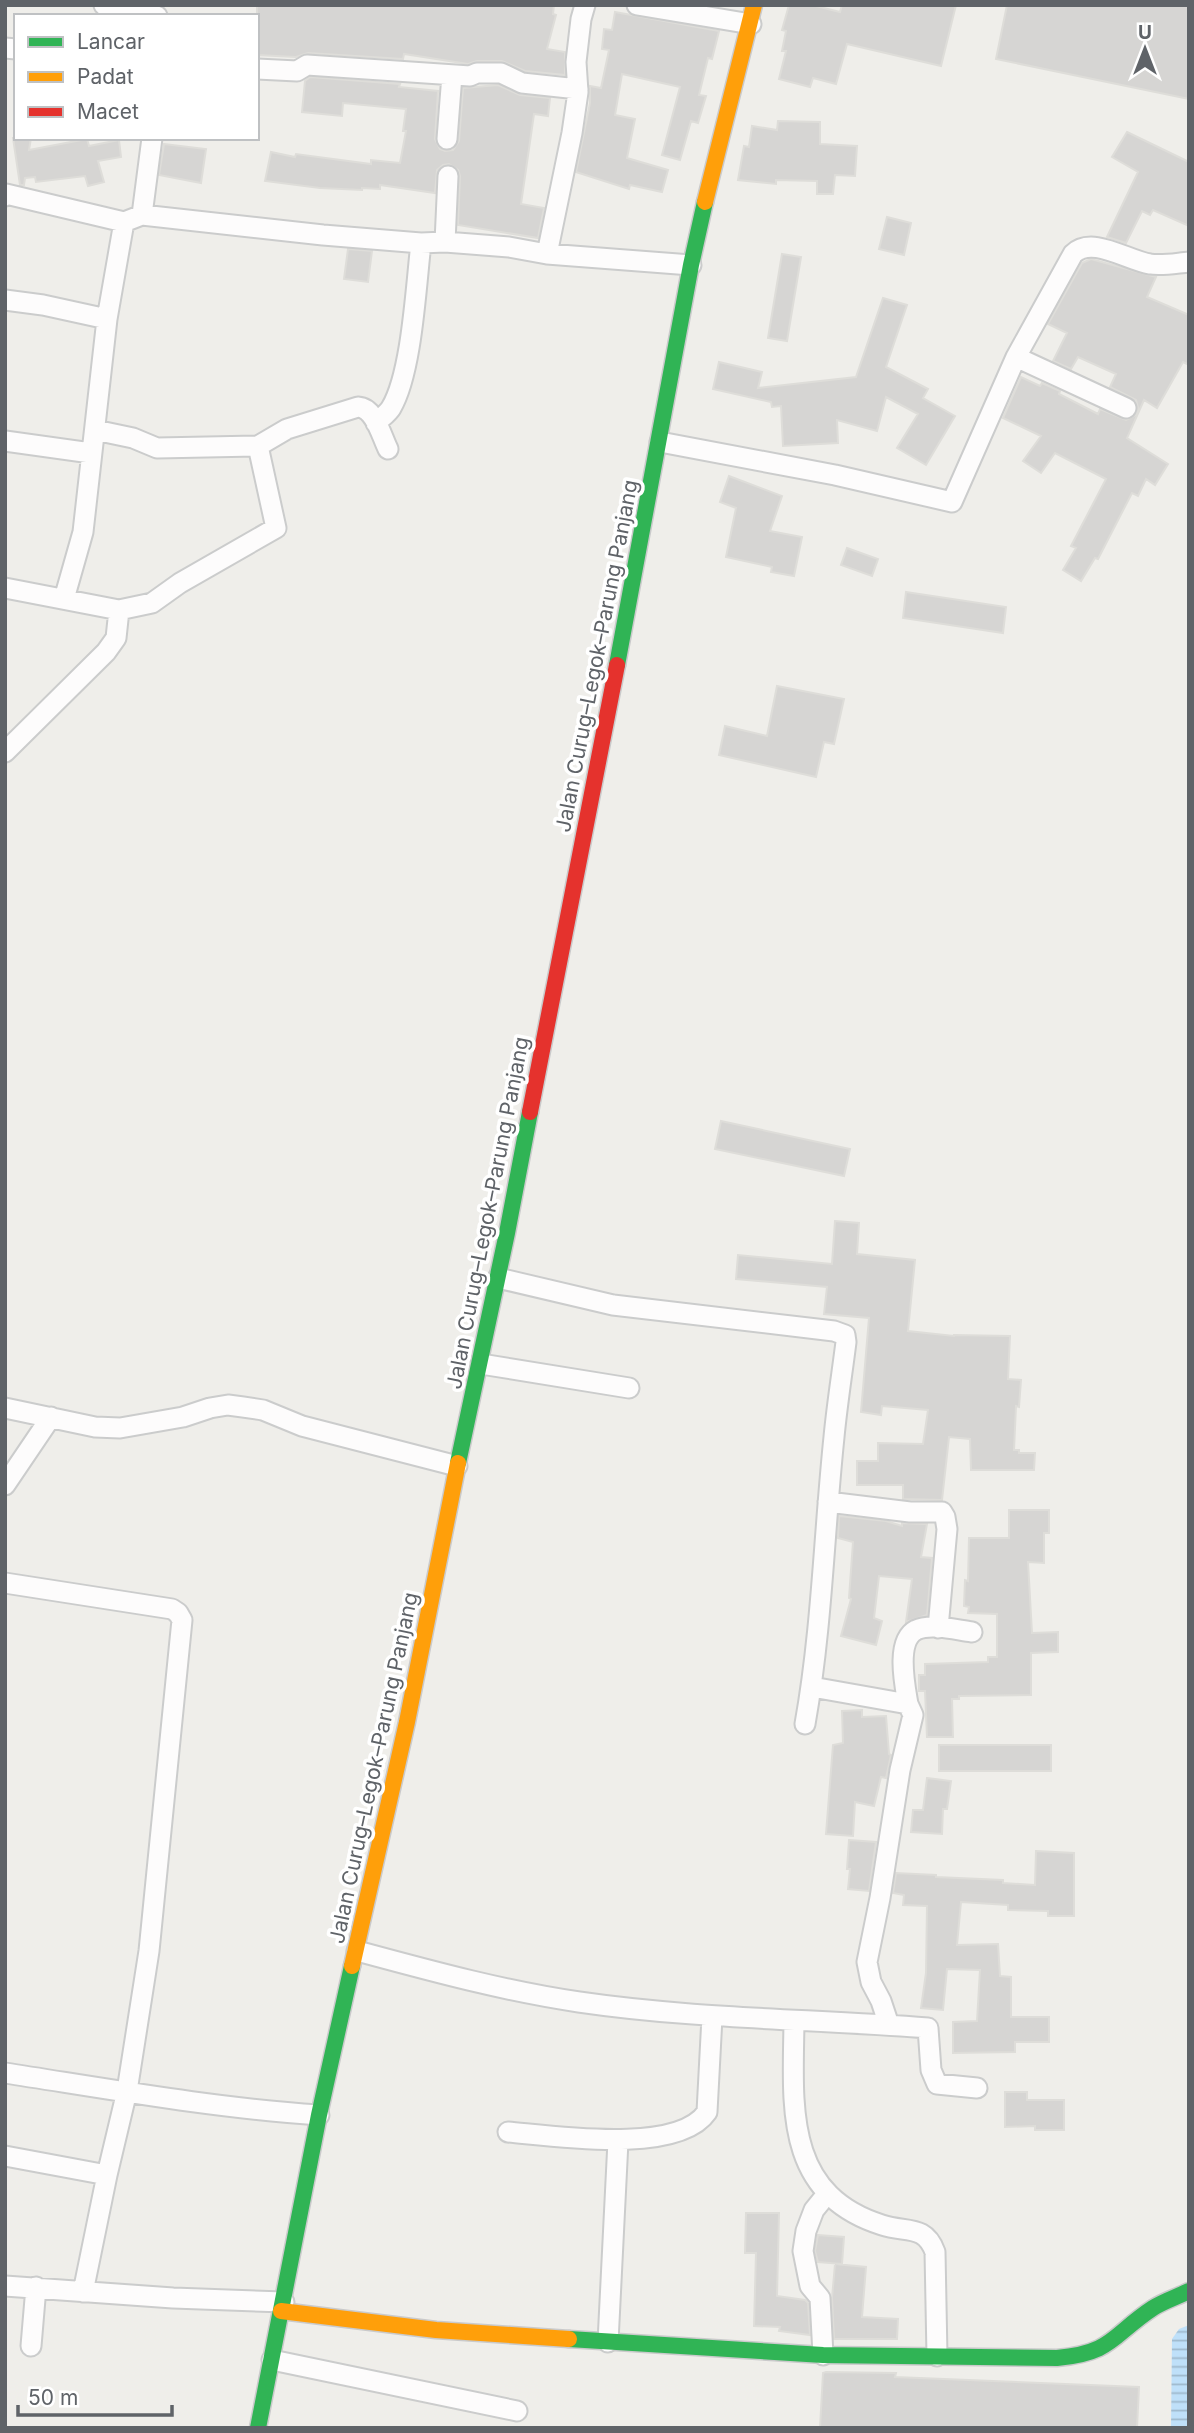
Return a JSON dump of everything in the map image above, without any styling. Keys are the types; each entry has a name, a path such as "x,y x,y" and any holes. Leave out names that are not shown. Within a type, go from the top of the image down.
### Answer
{"main road":[{"name":"Jalan Curug–Legok–Parung Panjang","path":"258,2428 319,2115 407,1722 457,1466 481,1364 660,442 691,265 706,195 753,15"},
{"path":"282,2307 436,2330 608,2342 823,2355 1057,2358 1093,2353 1114,2342 1154,2308 1189,2291"}],"street":[{"path":"104,5 147,14"},
{"path":"547,254 572,133 578,89 576,62 585,5"},
{"path":"637,5 753,15"},
{"path":"259,69 297,71 307,65 472,76 477,73 501,73 522,83 578,89"},
{"path":"447,139 452,75"},
{"path":"64,599 83,532 107,319 152,140"},
{"path":"445,242 448,176"},
{"path":"5,181 5,195 133,219 421,243 509,247 547,254 691,265"},
{"path":"376,423 391,409 406,361 421,243"},
{"path":"660,442 835,475 952,502 1016,357 1078,248 1090,246 1152,265 1189,262"},
{"path":"5,300 107,319"},
{"path":"1016,357 1126,408"},
{"path":"95,430 133,438 157,448 258,446 287,429 365,407 388,449"},
{"path":"5,441 91,453"},
{"path":"5,588 119,610 152,603 180,583 276,528 258,446"},
{"path":"5,752 106,652 116,639 119,610"},
{"path":"498,1278 613,1305 834,1331 845,1335 812,1687 805,1724"},
{"path":"481,1364 629,1388"},
{"path":"5,1408 95,1427 120,1428 183,1417 228,1405 263,1410 302,1426 457,1466"},
{"path":"5,1485 51,1417"},
{"path":"828,1502 942,1513 947,1529 938,1628"},
{"path":"5,1583 172,1609 182,1620 149,1951 127,2091 83,2292"},
{"path":"889,2025 871,1982 867,1962 900,1770 913,1715 908,1704 903,1674 904,1648 911,1634 917,1629 938,1628 972,1632"},
{"path":"812,1687 908,1704"},
{"path":"357,1951 485,1985 578,2002 712,2017 928,2028 931,2070 937,2084 977,2088"},
{"path":"508,2132 618,2141 667,2134 702,2120 707,2112 712,2017"},
{"path":"794,2021 794,2121 813,2172 827,2194 849,2212 883,2226 923,2233 931,2238 935,2252 937,2356"},
{"path":"5,2073 98,2089 260,2111 319,2115"},
{"path":"608,2342 618,2141"},
{"path":"5,2156 107,2175"},
{"path":"823,2355 820,2298 810,2286 803,2251 806,2231 814,2210 827,2194"},
{"path":"5,2286 282,2307"},
{"path":"31,2346 36,2287"},
{"path":"272,2360 517,2411"}],"water":[{"path":"1189,2325 1189,2428 1171,2428 1172,2339 1179,2329"}],"building":[{"path":"257,5 554,5 553,14 556,15 547,49 565,52 565,75 525,71 502,61 477,61 468,64 404,54 403,59 308,53 296,57 259,55"},
{"path":"789,5 812,5 840,12 842,5 956,5 941,66 847,44 836,84 813,78 810,87 779,79 786,51 782,51 786,31 782,30"},
{"path":"1007,5 1189,5 1189,99 996,59"},
{"path":"615,12 719,31 712,59 708,58 699,95 706,96 698,123 691,121 680,160 662,155 680,87 622,74 615,115 635,119 627,158 668,170 662,192 630,185 629,189 576,172 590,103 590,86 601,88 609,50 602,49 604,29 612,30"},
{"path":"310,77 400,84 399,87 438,91 435,139 440,149 445,151 453,150 459,141 463,88 498,85 520,95 550,98 548,116 534,114 521,204 544,208 538,238 458,225 460,176 458,170 449,164 437,170 435,193 380,185 380,189 362,190 265,181 271,152 295,157 296,154 371,164 371,160 400,163 406,131 403,131 406,109 343,103 342,116 302,112 305,81"},
{"path":"778,121 820,122 820,144 857,146 855,176 835,175 833,194 817,194 817,181 776,180 776,184 738,180 744,146 749,147 752,126 777,130"},
{"path":"1127,132 1189,162 1189,226 1153,210 1150,215 1142,211 1126,243 1107,237 1138,172 1112,157"},
{"path":"13,138 31,140 29,150 82,140 87,140 89,146 119,140 121,157 98,161 104,182 88,186 85,176 36,182 35,177 25,178 24,185 20,185"},
{"path":"164,144 206,149 201,183 159,175"},
{"path":"887,217 911,223 904,255 879,249"},
{"path":"348,249 372,251 368,282 344,279"},
{"path":"782,254 801,257 787,341 768,338"},
{"path":"1091,259 1156,277 1147,297 1189,315 1189,365 1183,362 1157,408 1144,400 1127,438 1168,464 1155,485 1146,479 1138,496 1132,493 1098,559 1095,558 1081,581 1063,570 1076,548 1071,546 1106,479 1055,453 1041,473 1023,461 1041,436 1003,418 1021,377 1060,391 1059,394 1098,414 1100,409 1126,420 1137,414 1136,400 1110,387 1116,374 1078,357 1071,369 1053,361 1067,333 1048,324 1082,263"},
{"path":"883,298 907,305 886,367 928,389 923,398 955,416 926,465 897,448 918,414 886,397 877,431 837,420 838,443 783,446 781,406 772,407 771,402 713,389 719,362 762,372 758,388 856,377"},
{"path":"729,476 782,496 770,531 802,537 794,576 771,572 772,567 726,557 736,508 720,502"},
{"path":"847,548 878,559 872,576 841,565"},
{"path":"906,592 1006,607 1003,633 903,618"},
{"path":"777,686 844,699 834,744 824,742 816,777 719,755 725,726 767,736"},
{"path":"721,1121 850,1149 844,1176 715,1149"},
{"path":"835,1221 859,1223 857,1254 915,1260 908,1331 954,1336 1010,1336 1008,1379 1021,1380 1019,1407 1016,1406 1014,1450 1019,1450 1019,1453 1035,1453 1034,1470 971,1470 970,1439 949,1437 942,1500 903,1499 903,1485 857,1485 857,1461 878,1461 878,1443 923,1444 928,1410 882,1406 881,1415 861,1412 869,1318 824,1314 827,1287 736,1279 738,1255 832,1264"},
{"path":"1009,1510 1049,1510 1049,1533 1044,1533 1044,1563 1028,1562 1032,1633 1058,1632 1058,1652 1031,1653 1031,1695 959,1696 959,1699 952,1699 953,1737 927,1737 925,1691 919,1691 919,1675 925,1675 925,1664 988,1662 988,1657 997,1657 997,1614 968,1613 969,1607 964,1606 965,1580 968,1581 969,1538 1009,1538"},
{"path":"839,1516 886,1521 902,1526 902,1523 927,1524 921,1557 932,1558 927,1615 906,1622 912,1579 879,1576 874,1618 882,1621 876,1645 841,1636 851,1599 853,1542 838,1538"},
{"path":"862,1710 862,1717 886,1716 891,1755 886,1778 881,1777 874,1806 855,1802 853,1836 826,1834 833,1745 843,1743 842,1711"},
{"path":"939,1745 1051,1745 1051,1771 939,1771"},
{"path":"927,1778 951,1781 947,1809 943,1809 942,1834 911,1832 913,1810 923,1810"},
{"path":"849,1840 876,1842 869,1891 848,1889"},
{"path":"1036,1851 1074,1853 1074,1916 1048,1916 1048,1911 1008,1910 1008,1905 961,1902 957,1945 998,1944 1000,1976 1011,1977 1011,2017 1049,2017 1049,2042 1015,2042 1015,2052 953,2053 953,2022 977,2021 980,1970 947,1969 943,2010 921,2008 926,1973 927,1906 903,1905 904,1895 893,1893 896,1873 1003,1880 1003,1883 1035,1885"},
{"path":"1005,2092 1027,2092 1027,2100 1064,2100 1064,2130 1035,2130 1035,2126 1005,2127"},
{"path":"746,2213 779,2213 777,2296 805,2300 808,2303 810,2335 779,2331 780,2327 754,2326 756,2253 745,2253"},
{"path":"818,2235 844,2237 842,2264 818,2262 815,2251"},
{"path":"835,2264 866,2267 862,2317 898,2319 897,2339 834,2339 832,2298"},
{"path":"823,2373 896,2373 895,2377 1139,2387 1137,2428 820,2428"}],"traffic: fast":[{"path":"617,665 705,202"},
{"path":"458,1463 530,1112"},
{"path":"258,2428 319,2115 352,1966"},
{"path":"569,2339 823,2355 1057,2358 1076,2356 1101,2347 1153,2308 1189,2291"}],"traffic: slow":[{"path":"705,202 754,5"},
{"path":"352,1966 407,1722 458,1463"},
{"path":"281,2311 436,2330 569,2339"}],"traffic: jam":[{"path":"530,1112 617,665"}]}
